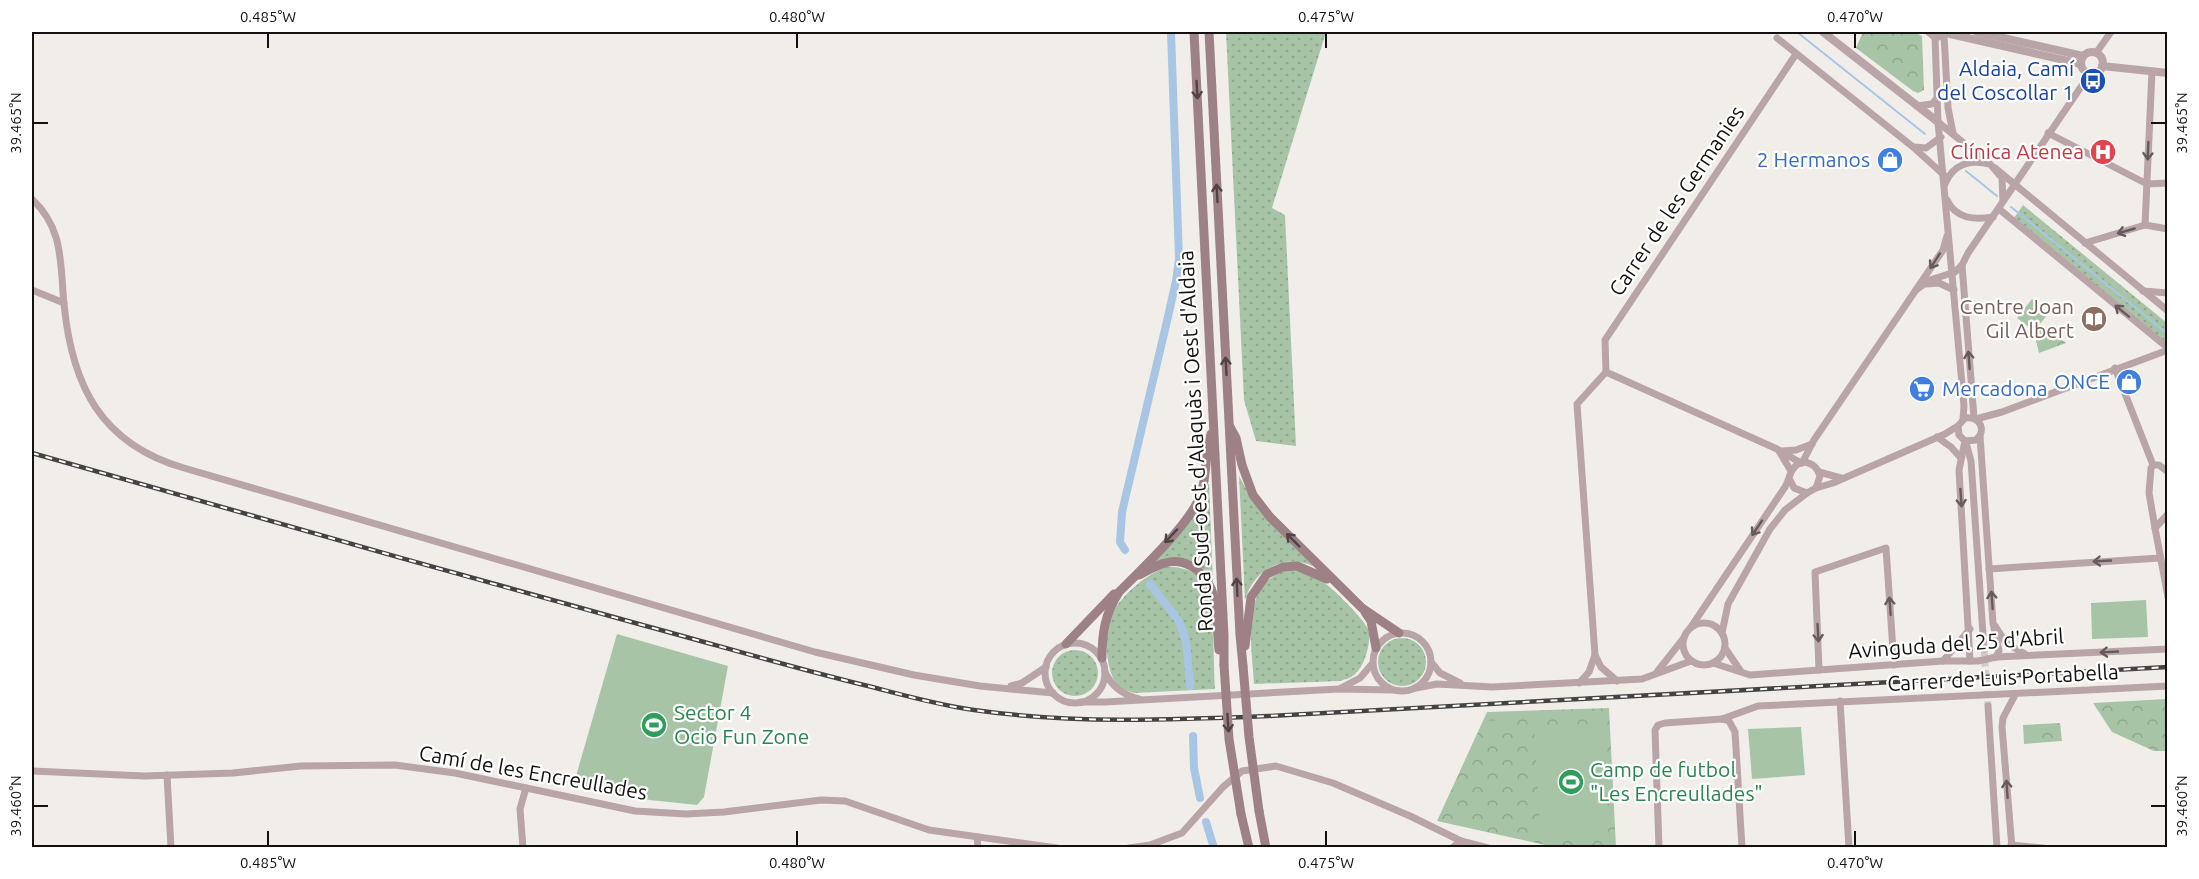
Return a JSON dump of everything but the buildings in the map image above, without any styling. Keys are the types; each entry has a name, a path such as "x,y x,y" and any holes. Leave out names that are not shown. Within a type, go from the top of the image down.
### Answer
{"main road":[{"name":"Ronda Sud-oest d'Alaquàs i Oest d'Aldaia","path":"1194,32 1229,740 1249,848"},
{"name":"Ronda Sud-oest d'Alaquàs i Oest d'Aldaia","path":"1209,32 1240,634 1249,737 1266,848"},
{"path":"1228,424 1236,438 1242,465 1253,495 1270,517 1362,608 1399,633"},
{"path":"1066,644 1105,602 1119,592 1183,523 1198,501 1206,472 1207,445 1213,426"},
{"path":"1129,581 1165,563 1181,563 1197,570 1213,595 1218,649 1224,665"},
{"path":"1243,666 1251,597 1263,578 1276,569 1297,566 1335,582"},
{"path":"1102,658 1103,626 1106,615 1119,592"},
{"path":"1362,608 1371,621 1376,648"}],"street":[{"path":"1823,32 1953,133 2168,311"},
{"path":"1828,32 1845,48"},
{"path":"1977,32 2082,60"},
{"path":"2096,53 2111,32"},
{"path":"1984,649 1971,461 1958,432 1964,406 1932,34 1945,33 2082,60"},
{"path":"1945,33 1948,108 1953,133"},
{"path":"1777,38 1913,147 1944,175"},
{"path":"2089,53 2096,53 2101,58 2102,66 2095,74 2088,73 2082,69 2082,60 2089,53"},
{"name":"Carrer de les Germanies","path":"1606,372 1605,340 1796,54"},
{"path":"2102,66 2168,73"},
{"path":"2145,225 2151,71"},
{"path":"1919,288 1930,280 1953,273 1962,265 1992,216 2016,184 2088,73"},
{"path":"1917,106 1932,104 1938,97"},
{"path":"2048,133 2147,184 2168,183"},
{"path":"1913,147 1926,148 1941,137"},
{"path":"1945,184 1950,174 1968,162 1992,166 2001,178 2004,189 2001,206"},
{"path":"1946,197 1950,206 1965,217 1978,219 1992,216"},
{"path":"32,199 46,215 55,232 63,269 64,303 75,363 88,396 103,418 126,440 147,454 166,463 815,652 914,675 1053,693 1066,701 1081,702 1339,689 1409,691 1437,684 1491,687 1617,681 1646,678 1691,661"},
{"path":"1747,675 1739,669 1725,648 1722,633 1728,604 1770,530 1785,510 1816,488 1937,437 1960,423 2002,412 2168,349 2001,206"},
{"path":"2085,243 2145,225 2168,230"},
{"path":"1791,471 1802,463 1814,441 1919,288 1943,250 1949,230"},
{"path":"1962,265 1975,418 1980,423 1993,623 1999,651 1996,657"},
{"path":"1919,288 1939,283 1954,290"},
{"path":"32,290 64,303"},
{"path":"2143,291 2168,293"},
{"path":"2115,368 2153,465 2150,471 2149,493 2168,597"},
{"path":"1617,681 1601,667 1595,655 1577,404 1606,372 1779,450 1802,463 1814,465"},
{"path":"1971,461 1979,435 1990,421 2002,412"},
{"path":"1937,437 1963,439 1979,435"},
{"path":"1937,437 1952,447 1960,457"},
{"path":"1963,439 1959,470 1970,661"},
{"path":"1779,450 1803,449 1814,441"},
{"path":"1814,441 1814,465 1819,472 1820,481 1816,488"},
{"path":"1656,674 1683,639 1790,480 1791,471 1779,450"},
{"path":"2153,465 2159,465 2168,472"},
{"path":"1819,472 1832,477 1844,478"},
{"path":"1790,480 1794,488 1807,493"},
{"path":"2155,528 2168,514"},
{"path":"1820,670 1815,572 1886,548 1894,665"},
{"path":"1989,569 2160,558"},
{"path":"1691,627 1708,623 1722,633"},
{"path":"1993,623 2000,636 2012,648 2030,656"},
{"path":"1943,661 1970,630"},
{"path":"1339,689 1360,678 1372,663 1376,648 1390,636 1399,633 1408,634 1424,644 1431,662 1445,676 1463,684"},
{"path":"1683,639 1683,649 1691,661 1702,665 1713,663 1725,648"},
{"path":"1003,688 1022,683 1046,667 1053,653 1066,644 1074,643 1090,646 1102,658 1105,671 1105,678 1099,691 1088,700 1081,702"},
{"name":"Avinguda del 25 d'Abril","path":"1713,663 1747,675 1987,660 1996,657 2168,649"},
{"path":"1579,683 1589,672 1595,655"},
{"path":"1416,688 1427,676 1431,662"},
{"path":"1372,663 1378,680 1393,690"},
{"path":"1046,667 1048,685 1053,693"},
{"path":"1105,671 1114,686 1122,693 1144,700"},
{"name":"Carrer de Luis Portabella","path":"1659,848 1655,730 1658,725 1722,719 1758,706 2168,686"},
{"path":"2015,695 2003,718 2002,727 2011,846 2043,848"},
{"path":"1840,701 1849,848"},
{"path":"1988,706 1997,848"},
{"path":"1722,719 1729,721 1734,732 1742,848"},
{"name":"Camí de les Encreullades","path":"32,771 167,775 233,773 301,766 395,765 455,773 624,809 686,814 724,812 821,800 845,801 929,830 1057,848"},
{"path":"1129,848 1150,844 1182,832 1223,787 1242,771 1276,766 1337,785 1461,841 1488,848"},
{"path":"167,775 171,848"},
{"path":"523,848 520,809 526,788"},
{"path":"977,837 978,848"},
{"path":"1452,848 1461,841"}],"green space":[{"path":"1226,32 1326,32 1272,208 1285,215 1296,446 1256,441 1244,400"},
{"path":"1863,32 1914,32 1922,36 1924,90 1918,93 1913,91 1856,48"},
{"path":"2023,205 2167,323 2167,344 2014,218"},
{"path":"2032,299 2049,313 2034,331 2017,318"},
{"path":"2045,327 2066,343 2039,353 2034,332"},
{"path":"1239,476 1250,496 1315,565 1291,562 1271,567 1255,580 1245,600"},
{"path":"1209,484 1213,582 1168,558 1154,562"},
{"path":"1166,567 1193,572 1205,588 1211,615 1215,689 1134,693 1121,687 1113,678 1108,659 1107,638 1113,612 1136,585"},
{"path":"1288,570 1308,574 1324,582 1365,624 1369,634 1367,652 1353,676 1340,681 1254,684 1251,635 1255,602 1262,588 1272,577"},
{"path":"2146,600 2148,637 2092,639 2091,603"},
{"name":"Sector 4 Ocio Fun Zone","path":"617,634 728,666 704,797 697,805 650,800 574,783"},
{"path":"1397,638 1407,638 1419,645 1426,657 1426,667 1419,679 1407,686 1397,686 1382,675 1378,667 1378,657 1389,642"},
{"path":"1075,650 1091,657 1098,673 1091,689 1075,696 1059,689 1052,673 1059,657"},
{"path":"2167,699 2167,751 2154,751 2112,732 2093,703"},
{"path":"1609,708 1616,847 1554,847 1437,821 1487,712"},
{"path":"1513,719 1514,733 1487,734 1486,721"},
{"name":"Camp de futbol \"Les Encreullades\"","path":"1602,723 1608,837 1541,841 1534,727"},
{"path":"2060,723 2062,741 2024,744 2023,725"},
{"path":"1801,727 1805,775 1752,779 1748,729"}],"waterway":[{"path":"1125,550 1120,542 1122,512 1167,321 1179,259 1171,32"},
{"path":"1797,32 1925,134"},
{"path":"1966,171 1997,196"},
{"path":"2011,207 2168,334"},
{"path":"1150,584 1179,621 1186,641 1190,686"},
{"path":"1193,736 1194,768 1200,798"},
{"path":"1206,822 1214,848"}],"tunnel":[{"path":"1984,649 1988,706"}],"railway":[{"path":"32,453 812,672 934,703 1011,714 1121,720 1268,716 2168,667"}],"place":[{"name":"Aldaia, Camí del Coscollar 1","path":"2093,81"},
{"name":"Clínica Atenea","path":"2103,152"},
{"name":"2 Hermanos","path":"1890,160"},
{"name":"Centre Joan Gil Albert","path":"2094,319"},
{"name":"ONCE","path":"2129,382"},
{"name":"Mercadona","path":"1922,389"},
{"name":"Sector 4 Ocio Fun Zone","path":"654,725"},
{"name":"Camp de futbol \"Les Encreullades\"","path":"1571,782"}]}
